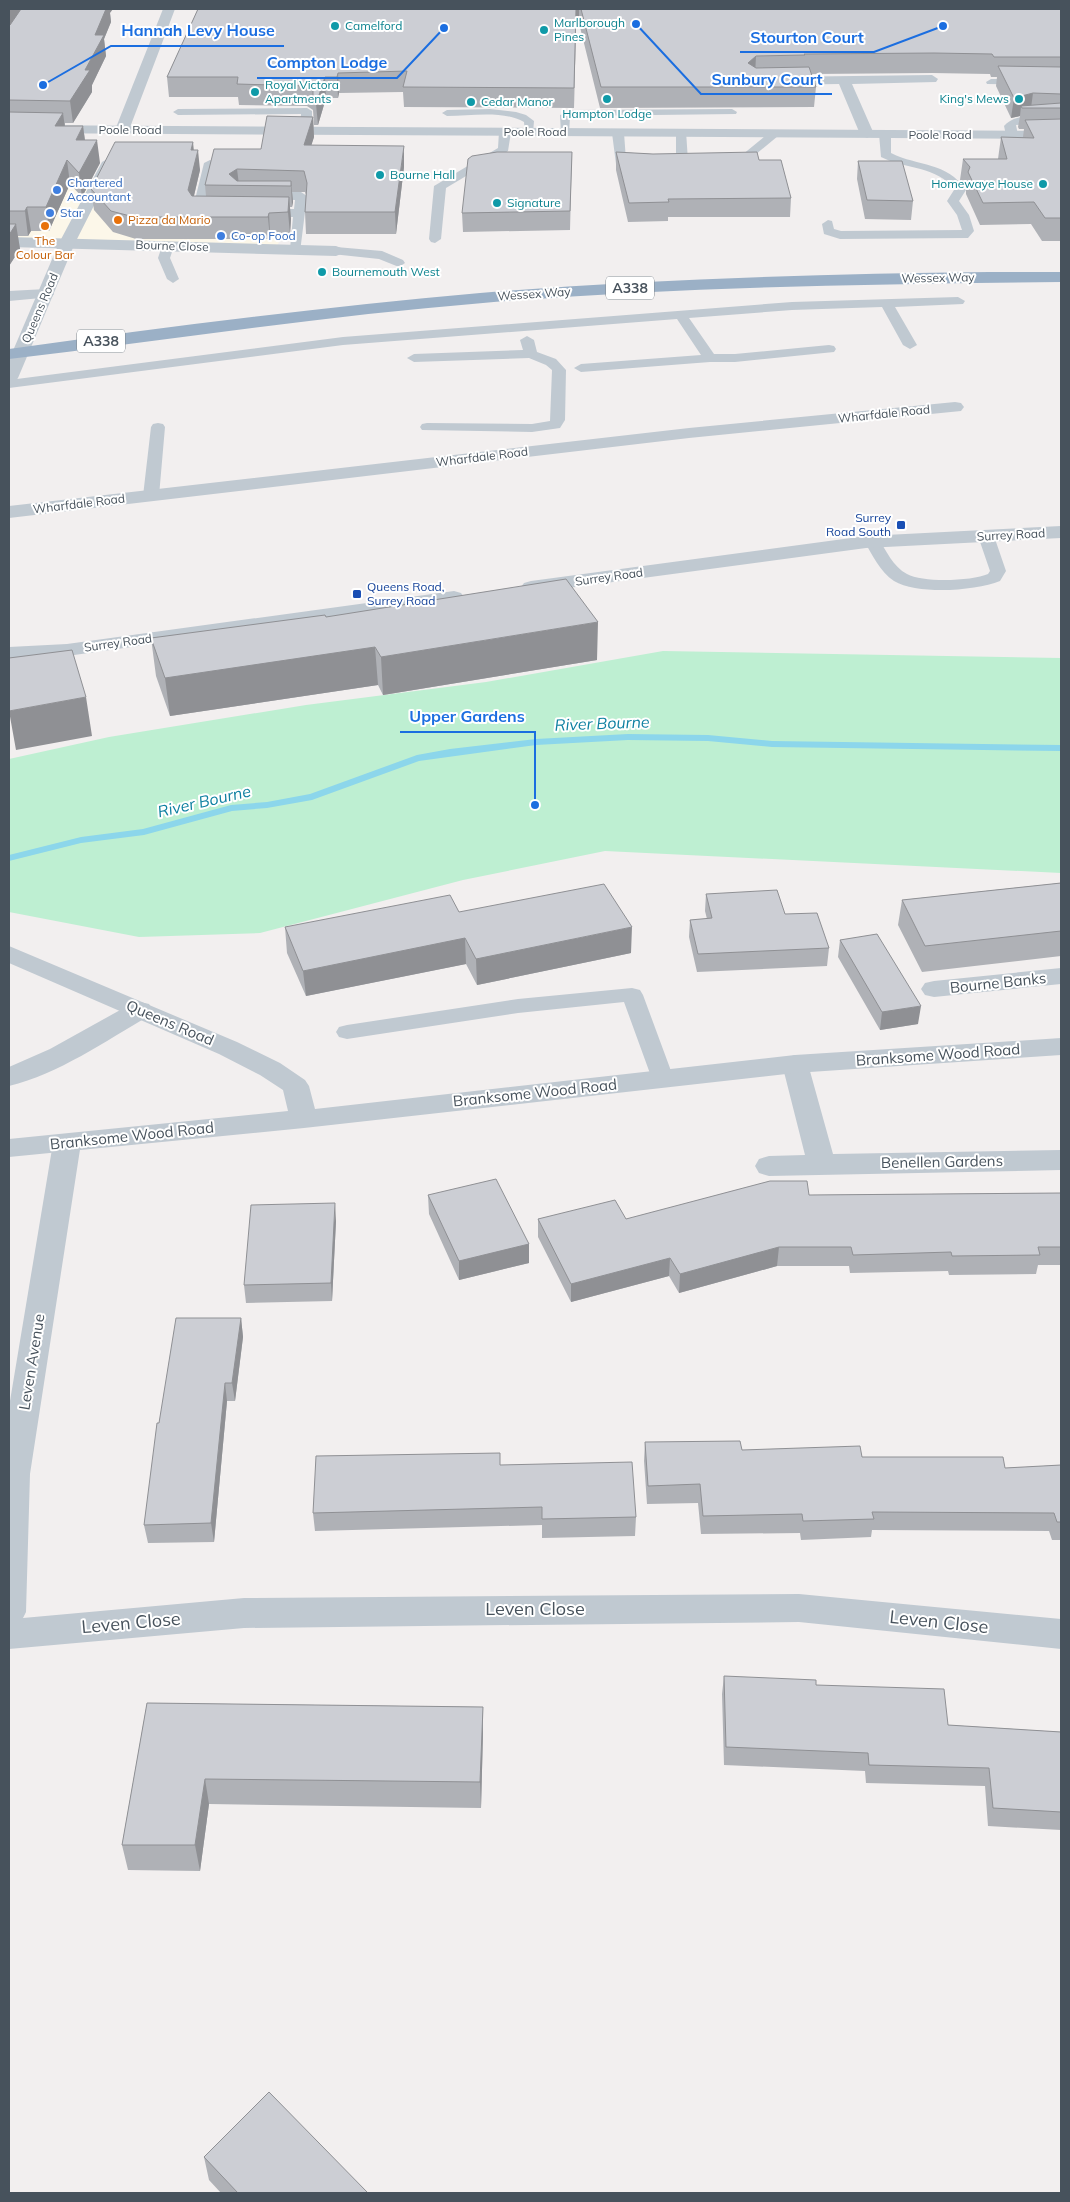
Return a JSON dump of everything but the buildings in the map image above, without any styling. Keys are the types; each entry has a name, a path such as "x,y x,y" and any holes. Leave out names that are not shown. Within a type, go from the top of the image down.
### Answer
{"highway":[{"name":"Wessex Way","path":"9,354 193,329 481,298 779,280 1061,277"}],"street":[{"name":"Queens Road","path":"9,378 67,243 107,167 169,9"},
{"path":"765,82 932,79"},
{"path":"844,80 867,134"},
{"name":"Poole Road","path":"9,129 1061,136"},
{"name":"Bourne Close","path":"9,242 336,251"},
{"path":"9,296 46,294"},
{"name":"Wharfdale Road","path":"9,512 689,433 955,407"},
{"name":"Surrey Road","path":"511,590 872,541 1061,532"},
{"name":"Surrey Road","path":"9,653 67,650 471,595"},
{"name":"Queens Road","path":"9,954 228,1048 270,1069 295,1086 304,1119"},
{"name":"Bourne Banks","path":"934,989 1061,976"},
{"path":"9,1077 26,1072 58,1056 140,1010"},
{"name":"Branksome Wood Road","path":"9,1148 304,1119 794,1064 1061,1047"},
{"path":"794,1064 822,1164"},
{"name":"Leven Avenue","path":"9,1612 14,1474 67,1143"},
{"name":"Benellen Gardens","path":"769,1166 1061,1160"},
{"name":"Leven Close","path":"9,1634 244,1613 799,1608 1061,1634"}],"lane":[{"path":"991,82 1060,85"},
{"path":"178,112 307,111 306,131"},
{"path":"565,132 565,115 572,113 732,112"},
{"path":"447,113 500,113 522,117 528,121 529,132"},
{"path":"1012,135 1009,126 1018,121 1061,119"},
{"path":"436,239 440,186 504,149 505,132"},
{"path":"618,133 620,162 630,165 670,165 682,161 682,133"},
{"path":"746,157 774,134"},
{"path":"828,224 828,232 840,235 964,235 968,231 963,215 953,201 960,190 956,180 915,164 896,162 885,155 885,134"},
{"path":"210,163 198,212 226,212"},
{"path":"248,196 301,196 296,249"},
{"path":"244,212 300,213"},
{"path":"168,246 164,258 173,280"},
{"path":"336,251 382,255 399,263"},
{"path":"9,384 343,341 792,306 958,302"},
{"path":"886,303 910,344"},
{"path":"680,314 710,358"},
{"path":"524,327 531,354"},
{"path":"581,368 710,358 735,358 829,349"},
{"path":"414,358 531,354 551,362 558,366 559,370 558,420 555,425 532,428 427,428"},
{"path":"151,496 158,427"},
{"path":"872,541 886,563 900,578 908,581 944,584 978,582 994,578 998,571 986,536"},
{"path":"347,1032 518,1006 632,995 663,1079"}],"shaded area":[{"path":"9,179 83,180 80,186 185,187 181,214 285,230 277,246 9,238"}],"green space":[{"path":"663,651 1061,658 1061,873 605,851 463,880 260,933 139,937 9,912 9,759 109,737 306,705 486,682"}],"waterway":[{"name":"River Bourne","path":"9,858 81,840 144,832 231,808 267,805 312,797 417,758 450,752 536,742 628,737 708,738 772,744 1061,748"}],"place":[{"name":"Sunbury Court","path":"636,24"},
{"name":"Camelford","path":"335,26"},
{"name":"Stourton Court","path":"943,26"},
{"name":"Compton Lodge","path":"444,28"},
{"name":"Marlborough Pines","path":"544,30"},
{"name":"Hannah Levy House","path":"43,85"},
{"name":"Royal Victora Apartments","path":"255,92"},
{"name":"Hampton Lodge","path":"607,99"},
{"name":"King's Mews","path":"1019,99"},
{"name":"Cedar Manor","path":"471,102"},
{"name":"Bourne Hall","path":"380,175"},
{"name":"Homewaye House","path":"1043,184"},
{"name":"Chartered Accountant","path":"57,190"},
{"name":"Signature","path":"497,203"},
{"name":"Star","path":"50,213"},
{"name":"Pizza da Mario","path":"118,220"},
{"name":"The Colour Bar","path":"45,226"},
{"name":"Co-op Food","path":"221,236"},
{"name":"Bournemouth West","path":"322,272"},
{"name":"Surrey Road South","path":"901,525"},
{"name":"Queens Road, Surrey Road","path":"357,594"},
{"name":"Upper Gardens","path":"535,805"}]}
